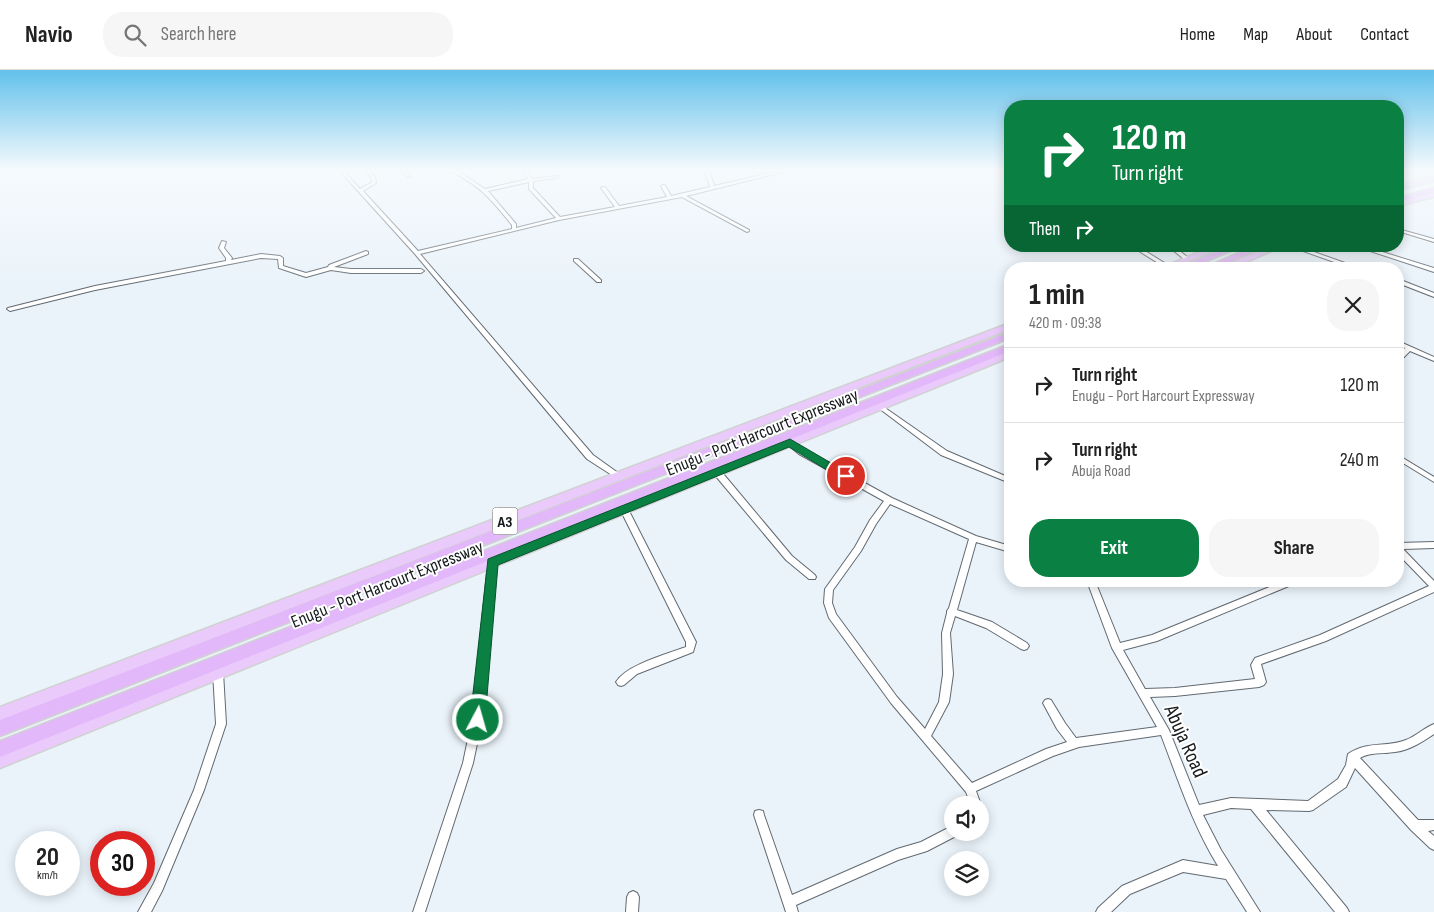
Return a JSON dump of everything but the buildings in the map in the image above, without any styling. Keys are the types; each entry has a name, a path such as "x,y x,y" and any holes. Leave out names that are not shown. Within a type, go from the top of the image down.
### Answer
{"highway":[{"path":"1198,262 1223,252"},
{"path":"1223,262 1247,252"},
{"name":"Enugu - Port Harcourt Expressway","path":"0,728 1004,337"},
{"name":"Enugu - Port Harcourt Expressway","path":"0,749 1004,349"}],"main road":[{"path":"1182,262 1206,252"},
{"path":"1240,262 1264,252"},
{"name":"Enugu - Port Harcourt Expressway","path":"0,714 1004,328"},
{"name":"Enugu - Port Harcourt Expressway","path":"0,760 1004,355"}],"street":[{"path":"378,209 590,457 618,477"},
{"path":"501,209 514,225 514,230"},
{"path":"551,209 560,219"},
{"path":"417,253 606,209"},
{"path":"708,209 747,231"},
{"path":"1404,232 1434,241"},
{"path":"224,242 221,248 229,258 228,262"},
{"path":"1142,252 1157,262"},
{"path":"1177,252 1187,260"},
{"path":"1309,252 1339,262"},
{"path":"1376,252 1434,270"},
{"path":"331,268 331,266 366,253"},
{"path":"10,309 95,288 261,256 280,258 281,267 306,275 331,268 351,271 422,272"},
{"path":"576,260 599,280"},
{"path":"1404,283 1434,295"},
{"path":"1404,346 1434,359"},
{"path":"1404,353 1409,348"},
{"path":"878,405 944,452 1004,478"},
{"path":"790,443 802,452 889,500 972,538 1004,547"},
{"path":"1404,461 1434,480"},
{"path":"717,472 789,558 812,577"},
{"path":"889,500 858,550 829,588 828,602 832,616 894,700 970,789 973,796"},
{"path":"621,682 634,671 690,649 691,642 624,509"},
{"path":"926,737 944,702 948,674 946,633 972,538"},
{"path":"1404,548 1434,545"},
{"path":"1143,693 1176,692 1261,682 1256,665 1258,661 1323,638 1434,587 1404,554"},
{"path":"419,912 468,763 478,720 492,562"},
{"name":"Abuja Road","path":"1093,587 1117,648 1164,730 1196,811 1229,874 1254,912"},
{"path":"1117,648 1154,638 1277,587"},
{"path":"951,611 989,625 1024,646"},
{"path":"144,912 158,887 199,790 221,724 218,672"},
{"path":"1048,704 1074,743"},
{"path":"1196,811 1230,803 1309,806 1342,783 1351,766 1352,757 1359,751 1402,746 1434,729"},
{"path":"970,789 1074,743 1164,730"},
{"path":"1352,757 1434,844"},
{"path":"1255,805 1343,912"},
{"path":"759,815 791,907 897,855 944,836"},
{"path":"1415,826 1434,825"},
{"path":"1102,912 1126,890 1183,866 1229,874"},
{"path":"632,912 633,897"}],"route":[{"path":"478,720 492,562 790,443 802,452 846,476"}]}
